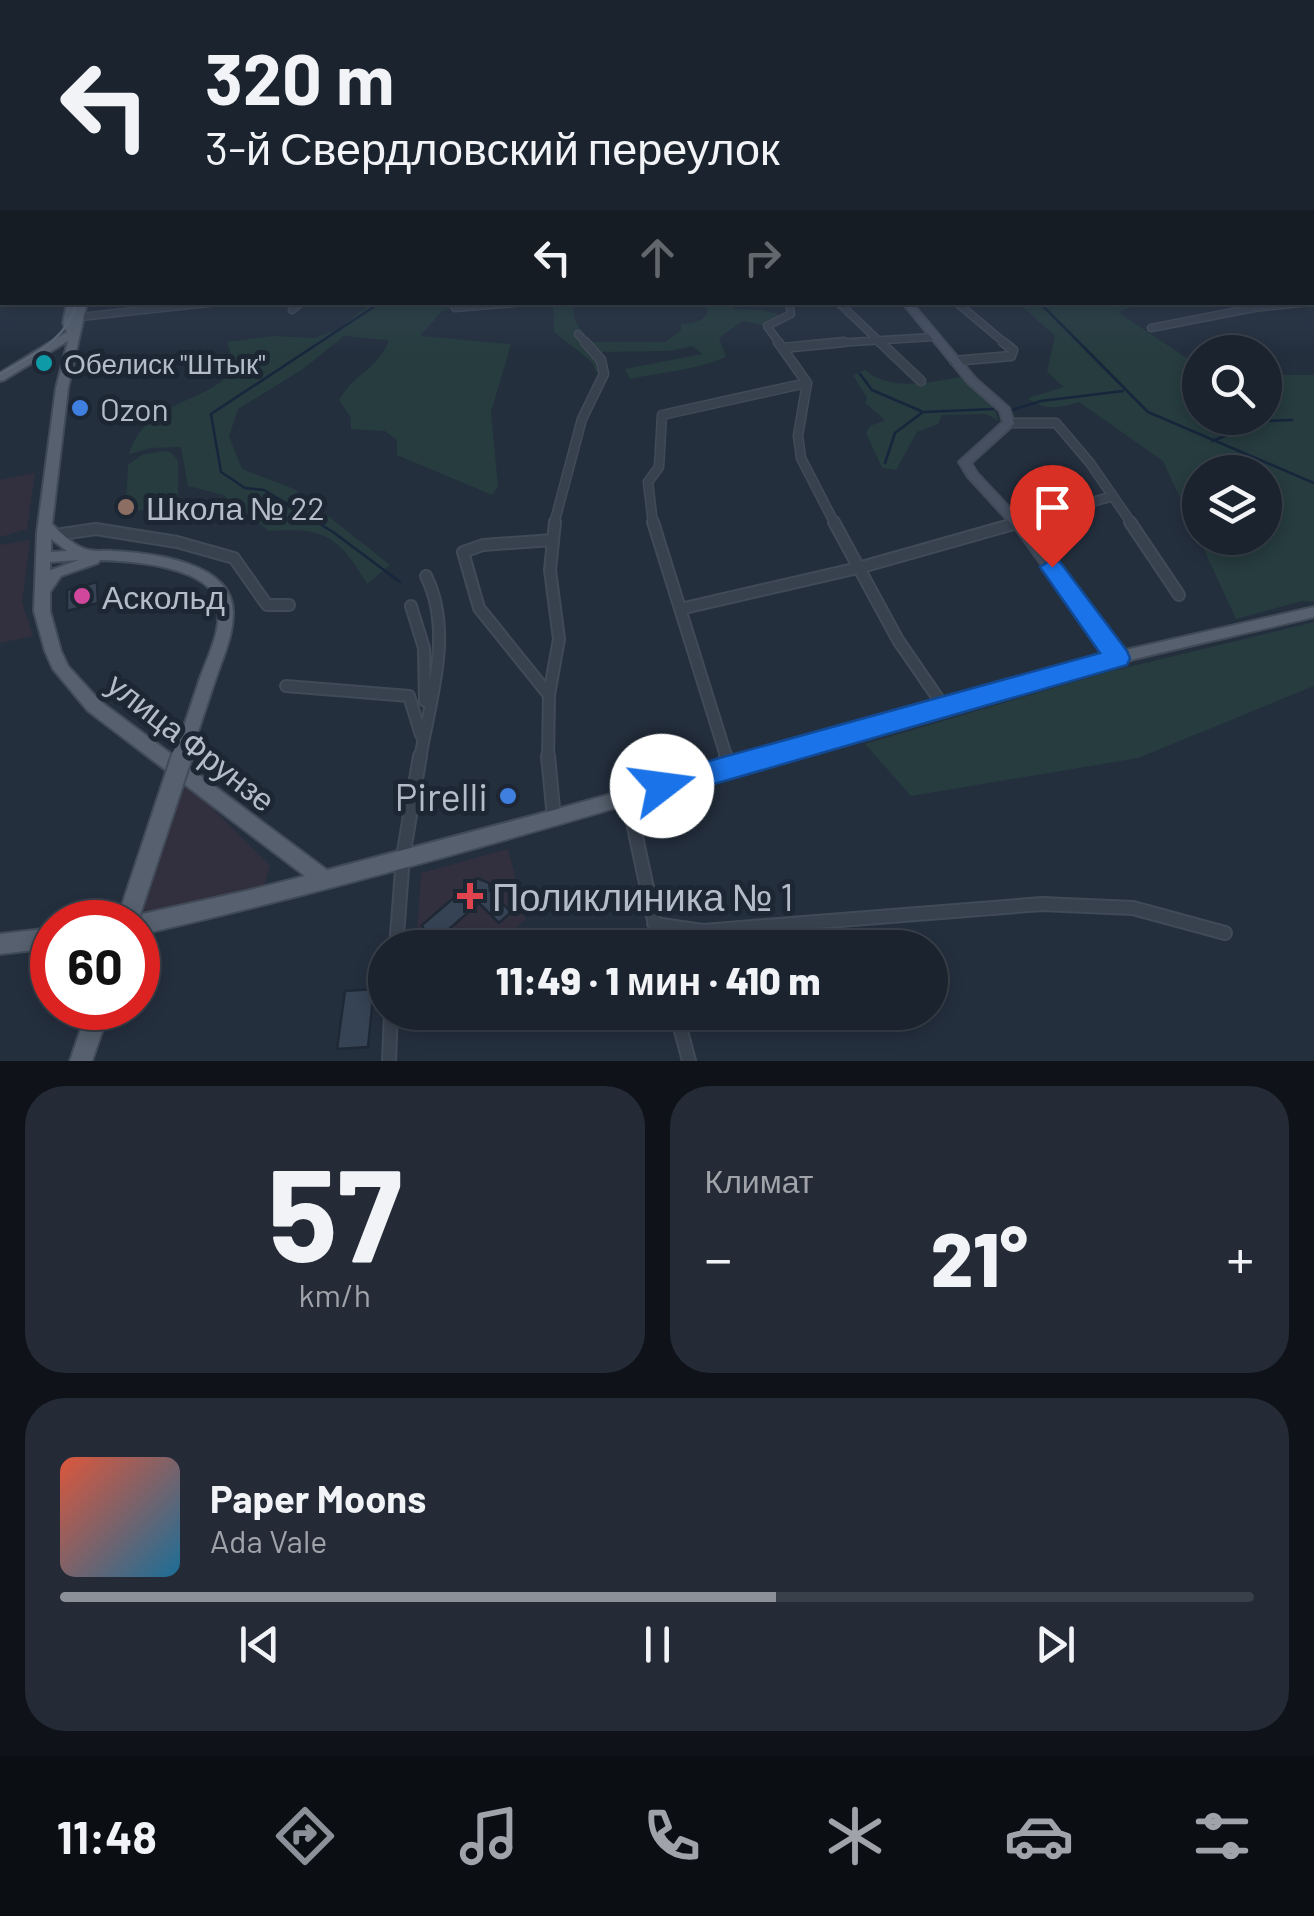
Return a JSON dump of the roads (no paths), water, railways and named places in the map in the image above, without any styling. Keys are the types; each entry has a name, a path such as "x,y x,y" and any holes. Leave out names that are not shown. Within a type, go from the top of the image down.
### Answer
{"main road":[{"name":"улица Фрунзе","path":"72,305 41,592 46,632 61,669 94,706 324,879"},
{"name":"улица Фрунзе","path":"70,328 80,317 82,305"},
{"path":"908,305 954,361 1006,410 1009,423 965,462 972,475 1019,524 1117,658"},
{"path":"0,369 70,328"},
{"path":"0,378 70,328"},
{"path":"50,530 74,549 91,555"},
{"path":"44,558 91,555 186,566 214,580 226,610 207,681 134,900"},
{"path":"41,592 51,577 70,566 113,558"},
{"path":"160,920 554,818 1117,658 1314,612"},
{"path":"0,944 30,941"},
{"path":"81,1061 92,1030"}],"street":[{"path":"80,317 190,305"},
{"path":"292,310 298,305"},
{"path":"455,308 490,305"},
{"path":"790,305 791,314 767,326 807,383 807,398 796,428 802,462 858,568 928,686 944,706"},
{"path":"841,305 921,381"},
{"path":"954,361 1011,356 1012,350 960,305"},
{"path":"1150,328 1280,305"},
{"path":"554,818 548,775 549,694 559,639 550,570 552,540 556,507 582,419 604,374 602,360 578,334"},
{"path":"783,348 932,336"},
{"path":"730,768 655,537 648,482 658,475 662,462 657,424 662,415 807,383"},
{"path":"1009,423 1056,423 1085,453 1110,497 1179,594"},
{"path":"680,609 858,568 1110,497"},
{"path":"50,530 96,529 234,558 267,604 289,605"},
{"path":"549,694 479,608 463,552 483,545 552,540"},
{"path":"397,930 403,857 440,644 436,596 426,576"},
{"path":"411,606 424,648 426,723"},
{"path":"286,686 410,696 422,738"},
{"path":"627,796 656,930"},
{"path":"654,924 703,932 1042,904 1133,908 1225,933"},
{"path":"388,1061 390,1030"},
{"path":"681,1030 689,1061"}],"waterway":[{"path":"376,305 211,414 221,472 245,488 264,490 333,532 400,582"},
{"path":"1042,305 1148,412 1214,440"},
{"path":"860,374 872,390 921,411"},
{"path":"1012,410 1041,401 1123,391"},
{"path":"885,463 895,433 923,412 994,409"},
{"path":"1214,440 1265,421 1292,420"},
{"path":"1214,440 1314,483"}],"tram line":[{"path":"0,374 57,337 76,305"}],"place":[{"name":"Обелиск \"Штык\"","path":"44,363"},
{"name":"Ozon","path":"80,408"},
{"name":"Школа № 22","path":"126,507"},
{"name":"Аскольд","path":"82,596"},
{"name":"Pirelli","path":"508,796"},
{"name":"Поликлиника № 1","path":"470,896"}]}
